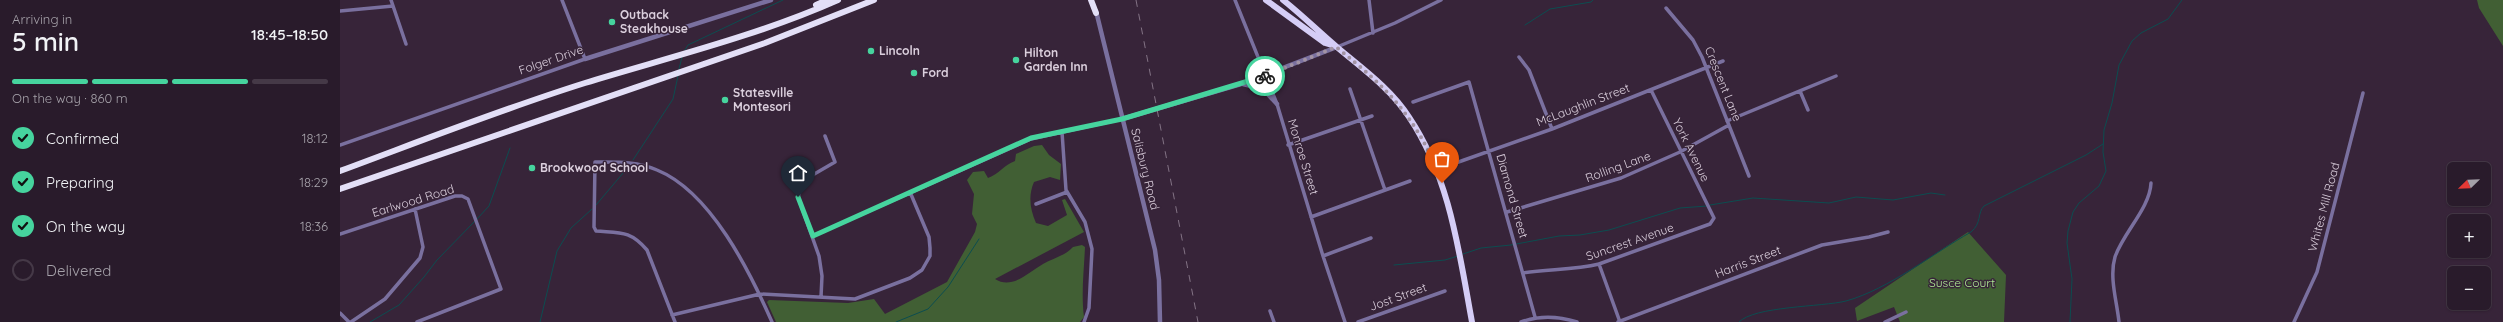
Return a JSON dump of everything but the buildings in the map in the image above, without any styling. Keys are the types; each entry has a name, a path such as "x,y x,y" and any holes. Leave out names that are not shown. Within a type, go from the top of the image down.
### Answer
{"highway":[{"path":"739,36 827,0"},
{"path":"340,171 517,106 586,83 682,56 838,0"},
{"path":"858,6 870,0"},
{"path":"340,189 765,43 874,0"},
{"path":"1092,0 1096,13"},
{"path":"1266,0 1325,43 1336,47"},
{"path":"1283,0 1313,24 1336,47 1395,98 1409,117 1428,150 1442,183 1450,214 1472,322"}],"street":[{"path":"391,0 406,44"},
{"path":"562,0 585,59"},
{"name":"Folger Drive","path":"340,144 585,59 771,0"},
{"name":"Monroe Street","path":"1235,0 1277,104 1288,145 1345,322"},
{"path":"1369,0 1373,33"},
{"path":"813,236 1024,141 1122,119 1241,84 1373,33 1441,0"},
{"path":"340,11 393,6"},
{"name":"Crescent Lane","path":"1666,8 1693,40 1706,68 1749,176"},
{"name":"Salisbury Road","path":"1096,13 1154,250 1160,280 1160,322"},
{"path":"1519,57 1529,70 1552,129"},
{"name":"McLaughlin Street","path":"1450,165 1552,129 1723,61"},
{"path":"1727,121 1836,76"},
{"name":"Diamond Street","path":"1413,102 1469,82 1507,212 1535,317"},
{"path":"1241,84 1263,89 1277,104"},
{"path":"1350,89 1385,190"},
{"name":"York Avenue","path":"1651,90 1680,152 1714,218"},
{"path":"1800,91 1808,110"},
{"name":"Whites Mill Road","path":"2294,322 2311,288 2322,256 2363,93"},
{"path":"1288,145 1372,116"},
{"name":"Rolling Lane","path":"1507,212 1609,183 1680,152 1729,125"},
{"path":"1062,132 1067,192 1084,222 1092,249 1089,308 1084,322"},
{"path":"821,297 820,261 813,236 798,197 804,180 835,162 825,136"},
{"path":"674,322 647,250 640,241 621,232 596,231 594,162 624,162 641,164 672,177 718,224 746,266 772,322"},
{"path":"1311,217 1410,181"},
{"path":"2119,322 2113,275 2115,258 2149,195 2151,183"},
{"path":"672,315 760,294 845,299 865,297 895,286 922,270 930,256 928,237 910,192"},
{"path":"1036,204 1067,192"},
{"name":"Earlwood Road","path":"340,234 455,196 462,196 468,199 501,289 417,322"},
{"path":"340,313 350,322 385,299 420,258 423,248 415,210"},
{"name":"Suncrest Avenue","path":"1524,273 1553,269 1580,269 1599,264 1706,227 1714,218"},
{"name":"Harris Street","path":"1619,322 1822,245 1869,237 1888,232"},
{"path":"1323,256 1371,238"},
{"path":"1599,264 1619,322"},
{"name":"Jost Street","path":"1358,322 1445,291"},
{"path":"1270,311 1274,322"},
{"path":"1885,322 1906,312"},
{"path":"1521,322 1535,317 1558,317 1577,322"}],"green space":[{"path":"2477,0 2503,0 2503,46 2479,8"},
{"path":"1042,145 1049,155 1061,164 1060,180 1050,177 1034,182 1030,202 1036,223 1048,226 1067,215 1062,200 1065,199 1084,232 995,279 1001,282 1008,282 1020,279 1043,264 1066,253 1073,247 1082,245 1085,247 1083,291 1084,317 1080,322 776,322 767,302 769,300 848,303 874,299 885,314 947,282 975,232 977,224 972,214 974,194 967,180 973,172 984,171 988,178 1015,161 1016,154 1034,146"},
{"name":"Susce Court","path":"1968,232 2006,275 2004,322 1900,322 1894,307 1857,321 1855,308"}],"waterway":[{"path":"685,50 688,45 783,0"},
{"path":"1525,25 1550,9 1591,2 1593,0"},
{"path":"2070,322 2072,279 2067,243 2068,231 2073,212 2079,203 2099,186 2106,171 2103,152 2104,130 2112,103 2119,65 2132,41 2141,33 2168,19 2182,0"},
{"path":"679,69 682,57"},
{"path":"633,160 673,99 678,76"},
{"path":"1739,322 1747,317 1773,310 1846,301 1878,288 1894,280 1971,232 1977,225 1984,206 2086,155 2103,144"},
{"path":"477,219 489,206 510,148"},
{"path":"596,205 629,166"},
{"path":"1710,205 1753,198 1829,203 1856,197 1893,200 1931,193 1945,195"},
{"path":"1463,254 1481,248 1511,245 1559,236 1580,235 1609,230 1680,208 1707,206"},
{"path":"540,322 557,251 571,228 592,209"},
{"path":"370,322 399,305 437,260 475,221"},
{"path":"896,322 928,309 948,287 979,239"},
{"path":"1394,265 1445,260 1458,256"}],"railway":[{"path":"1136,0 1198,322"}],"way so far":[{"path":"1265,76 1336,47 1379,82 1395,98 1419,133 1442,183"}],"place":[{"name":"Outback Steakhouse","path":"612,22"},
{"name":"Lincoln","path":"871,51"},
{"name":"Hilton Garden Inn","path":"1016,60"},
{"name":"Ford","path":"914,73"},
{"name":"Statesville Montesori","path":"725,100"},
{"name":"Brookwood School","path":"532,168"}],"route":[{"path":"798,197 800,206 813,236 1031,138 1154,111 1265,76"}]}
